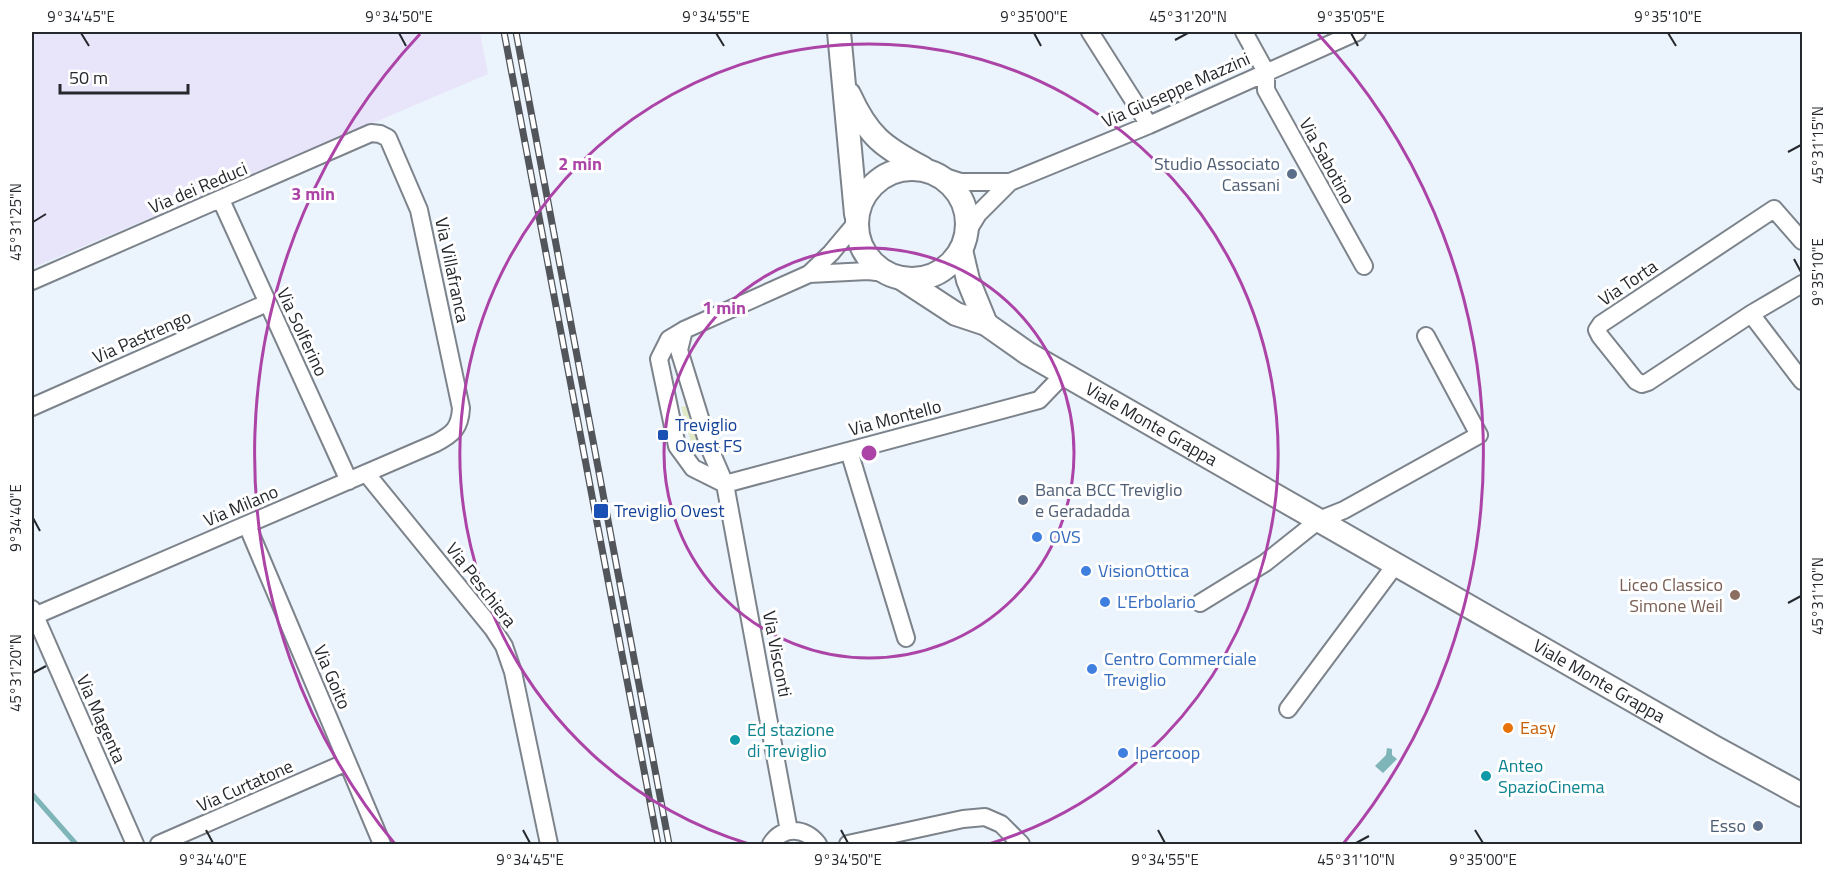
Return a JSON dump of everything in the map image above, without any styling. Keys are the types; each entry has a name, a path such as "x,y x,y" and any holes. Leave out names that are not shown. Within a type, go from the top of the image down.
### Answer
{"main road":[{"path":"839,32 858,237 865,254 874,265 893,275 922,279 936,274 952,263 964,241"},
{"path":"844,81 858,113 871,132 891,151 952,185 963,200 968,217 964,241 968,280 986,324"},
{"path":"857,220 859,207 877,180 892,172 909,168 932,172"},
{"name":"Viale Monte Grappa","path":"893,275 956,314 986,324 1064,374 1714,747 1803,795"}],"street":[{"path":"1090,32 1149,125"},
{"name":"Via Sabotino","path":"1244,32 1266,72 1266,90 1364,266"},
{"name":"Via Giuseppe Mazzini","path":"932,172 961,182 1010,182 1149,125 1357,32"},
{"name":"Via dei Reduci","path":"32,281 371,133 380,134"},
{"name":"Via Villafranca","path":"380,134 388,138 419,210 461,408 460,423"},
{"name":"Via Giuseppe Mazzini","path":"964,241 978,214 1010,182"},
{"name":"Via Solferino","path":"221,200 349,481"},
{"name":"Via Torta","path":"1803,241 1774,209 1601,324 1597,330 1632,376 1642,384 1751,314 1803,284"},
{"path":"725,483 693,468 677,446 659,359 669,339 684,330 809,274 831,253 857,220"},
{"path":"809,274 868,271 893,275"},
{"name":"Via Pastrengo","path":"32,407 267,303"},
{"path":"1751,314 1803,381"},
{"name":"Via Visconti","path":"684,330 679,350 710,447 725,483 789,831"},
{"path":"1200,603 1265,563 1319,520 1344,510 1479,435 1426,336"},
{"name":"Via Montello","path":"725,483 1039,400 1064,374"},
{"name":"Via Milano","path":"33,614 436,443 449,436 460,423"},
{"path":"683,455 694,459 703,456 710,447"},
{"path":"849,451 906,638"},
{"name":"Via Peschiera","path":"366,473 493,629 504,646 513,672 549,844"},
{"name":"Via Goito","path":"247,525 382,844"},
{"path":"1288,709 1396,564"},
{"name":"Via Magenta","path":"33,614 135,844"},
{"name":"Via Curtatone","path":"159,844 347,762"},
{"path":"848,844 963,819 986,817 1001,824 1021,844"},
{"path":"771,844 779,836 789,831 804,832 818,844"}],"shaded area":[{"path":"32,32 480,32 488,74 32,268"}],"green space":[{"path":"686,406 698,443 697,448 692,446 681,407"}],"water":[{"path":"1387,748 1392,749 1392,755 1397,759 1383,773 1375,766 1386,755"}],"waterway":[{"path":"32,794 76,844"}],"railway":[{"path":"504,32 658,844"},
{"path":"516,32 669,844"}],"place":[{"name":"Studio Associato Cassani","path":"1292,174"},
{"name":"Treviglio Ovest FS","path":"663,435"},
{"name":"Banca BCC Treviglio e Geradadda","path":"1023,500"},
{"name":"Treviglio Ovest","path":"601,511"},
{"name":"OVS","path":"1037,537"},
{"name":"VisionOttica","path":"1086,571"},
{"name":"Liceo Classico Simone Weil","path":"1735,595"},
{"name":"L'Erbolario","path":"1105,602"},
{"name":"Centro Commerciale Treviglio","path":"1092,669"},
{"name":"Easy","path":"1508,728"},
{"name":"Ed stazione di Treviglio","path":"735,740"},
{"name":"Ipercoop","path":"1123,753"},
{"name":"Anteo SpazioCinema","path":"1486,776"},
{"name":"Esso","path":"1758,826"}]}
